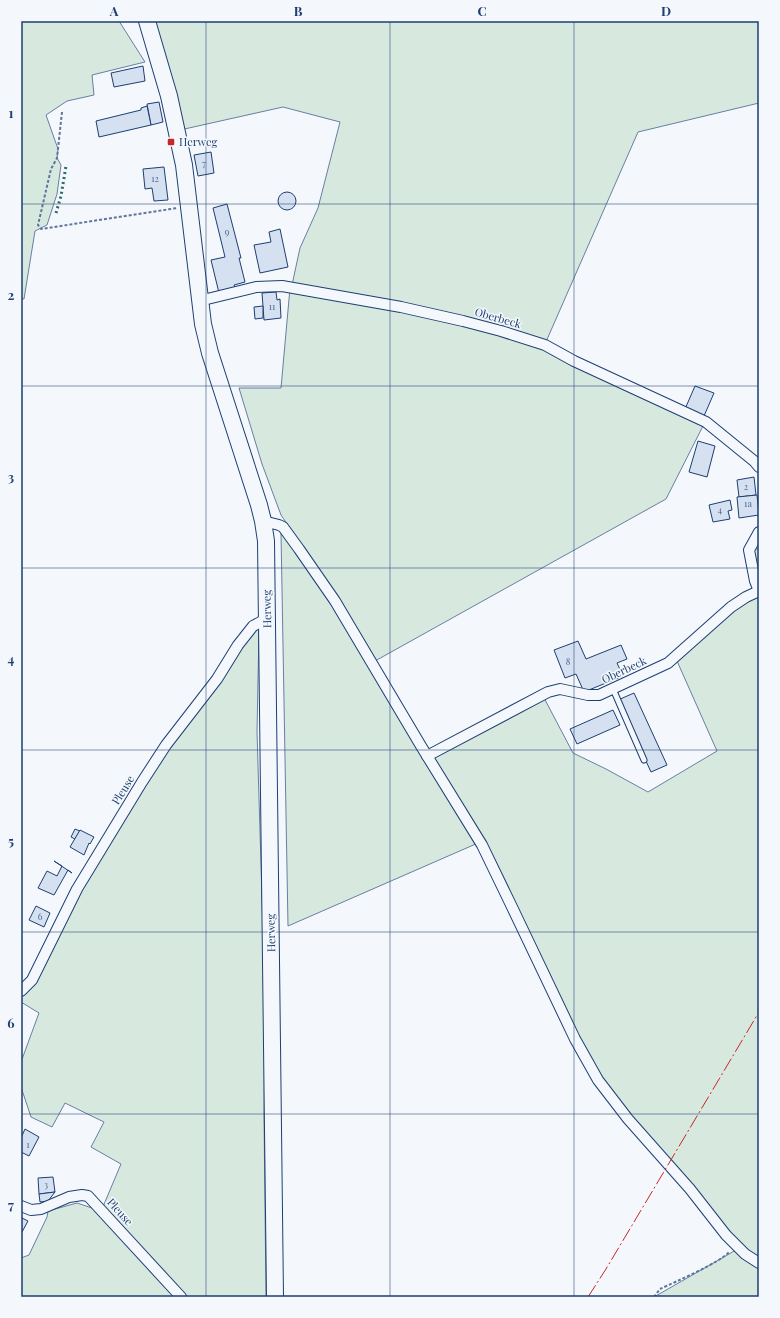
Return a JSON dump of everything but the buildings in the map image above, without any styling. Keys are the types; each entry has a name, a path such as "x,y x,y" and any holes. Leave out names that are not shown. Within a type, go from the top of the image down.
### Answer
{"main road":[{"name":"Herweg","path":"148,21 176,123 184,165 190,205 199,301 203,324 210,352 263,521 266,541 275,1297"}],"street":[{"name":"Oberbeck","path":"199,301 256,287 269,285 282,286 401,307 501,331 545,345 574,361 706,422 754,461 759,468"},
{"path":"263,521 283,527 316,572 485,851 575,1039 598,1080 628,1119 686,1184 726,1235 759,1263"},
{"name":"Oberbeck","path":"427,756 548,692 560,689 588,696 599,695 668,663 731,607 746,597 759,591 755,581 749,550 759,532"},
{"name":"Pleuse","path":"21,991 32,980 77,889 111,831 166,745 217,679 238,645 253,626 268,618"},
{"name":"Pleuse","path":"21,1206 31,1210 42,1209 69,1197 82,1195 88,1196 181,1297"}],"lane":[{"path":"612,689 644,760"}],"path":[{"path":"62,112 57,158 51,169 38,225 41,228 157,212 190,205"},
{"path":"654,1297 660,1289 727,1255 735,1244"}],"shaded area":[{"path":"21,21 119,21 145,62 92,75 94,95 67,101 46,115 58,149 57,158 61,165 57,194 47,225 35,231 24,299 21,299"},
{"path":"150,21 759,21 759,103 638,132 545,344 292,285 300,248 318,208 340,122 283,107 180,130"},
{"path":"290,288 400,309 544,347 704,424 666,499 375,661 319,571 281,515 262,464 239,388 281,388"},
{"path":"281,533 313,573 478,843 288,926"},
{"path":"754,549 759,549 759,587 755,566"},
{"path":"759,594 759,1262 739,1248 637,1128 603,1082 562,1007 433,756 543,696 573,753 648,792 717,751 677,661 731,608"},
{"path":"259,629 257,732 265,996 264,1115 266,1297 184,1297 102,1209 121,1164 91,1147 104,1122 65,1103 52,1127 31,1117 21,1087 21,1062 39,1013 21,1002 21,993 79,890 144,782 241,647 254,631"},
{"path":"77,1203 101,1211 179,1297 21,1297 21,1258 29,1255 47,1217 48,1211"},
{"path":"736,1250 759,1266 759,1297 654,1297"}],"hedge":[{"path":"56,213 61,196 66,166"}],"power":[{"path":"588,1297 759,1012"}],"place":[{"name":"Herweg","path":"171,142"}]}
